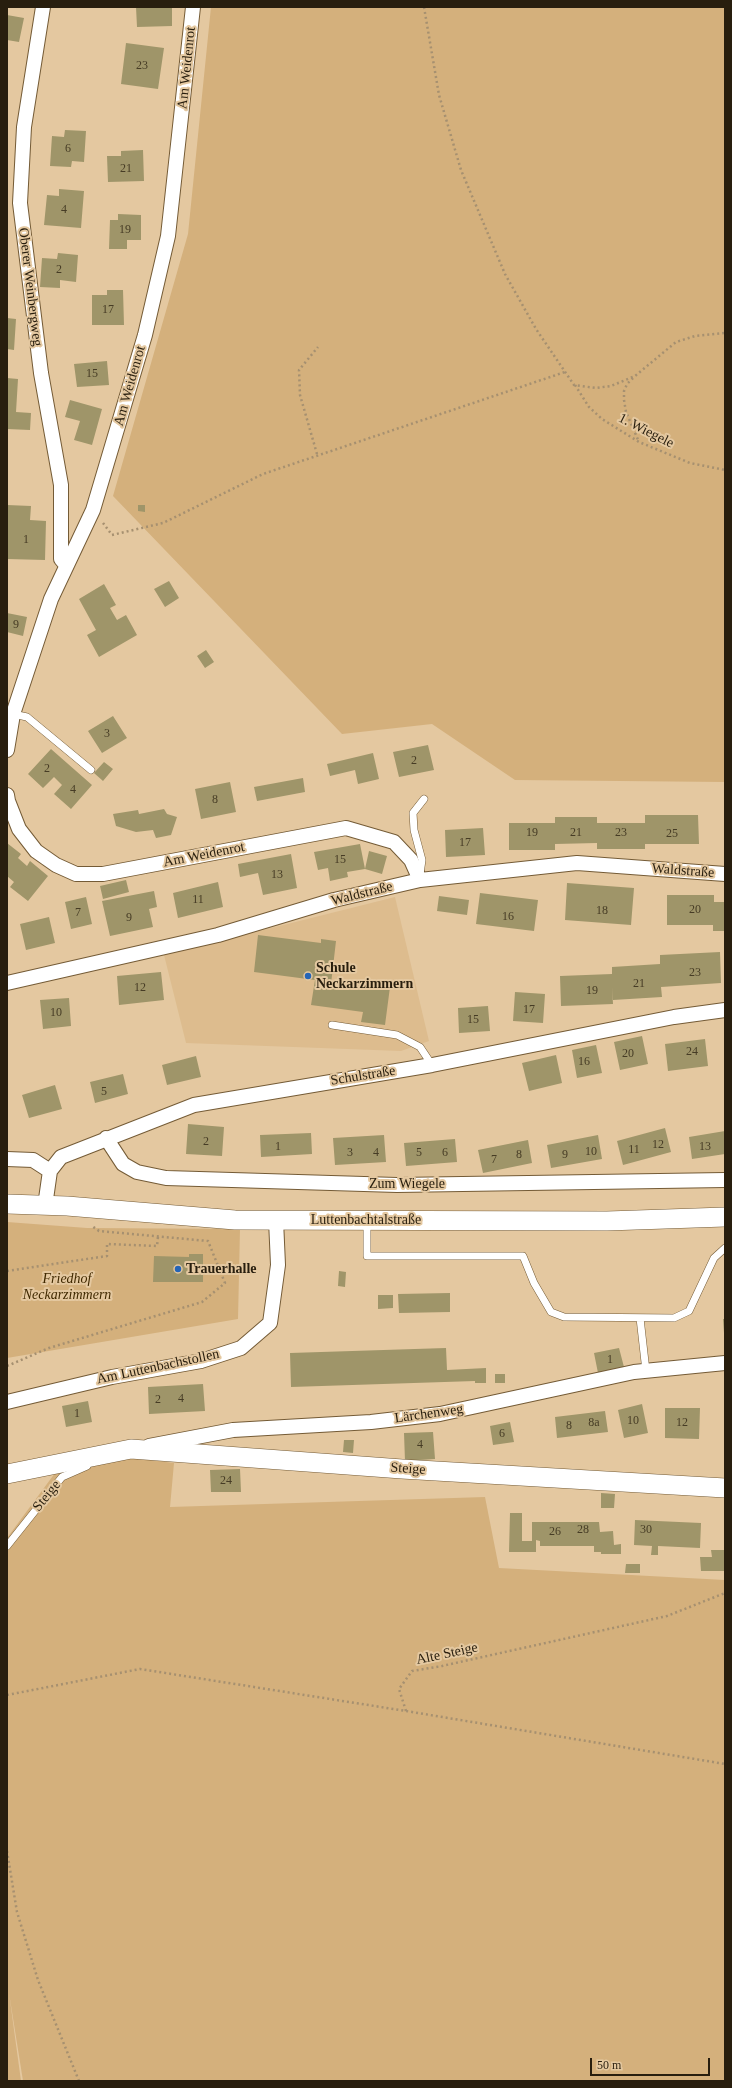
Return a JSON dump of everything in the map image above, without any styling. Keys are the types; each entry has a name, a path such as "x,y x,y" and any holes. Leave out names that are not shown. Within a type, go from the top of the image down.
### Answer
{"street":[{"name":"Oberer Weinbergweg","path":"42,7 24,126 20,203 41,373 61,485 60,559 66,565"},
{"name":"Am Weidenrot","path":"7,750 13,714 51,599 93,510 145,335 168,236 193,7"},
{"name":"Am Weidenrot","path":"7,795 19,829 36,851 56,865 76,874 103,874 346,828 394,842 411,860 420,880"},
{"name":"Waldstraße","path":"7,983 218,935 334,900 420,880 577,863 725,874"},
{"name":"Schulstraße","path":"50,1171 61,1157 106,1138 194,1105 432,1065 674,1017 725,1010"},
{"name":"Zum Wiegele","path":"106,1138 123,1164 137,1172 166,1178 397,1185 725,1180"},
{"path":"7,1159 33,1160 50,1171 45,1206"},
{"name":"Luttenbachtalstraße","path":"7,1204 67,1206 234,1220 607,1221 725,1217"},
{"name":"Am Luttenbachstollen","path":"7,1402 112,1377 201,1361 241,1348 270,1323 278,1265 276,1220"},
{"name":"Lärchenweg","path":"131,1449 234,1430 371,1422 440,1414 646,1371 725,1363"},
{"name":"Steige","path":"7,1474 131,1449 402,1469 725,1488"}],"lane":[{"path":"13,714 27,717 90,770"},
{"path":"420,880 422,860 414,830 413,813 424,800"},
{"path":"332,1025 397,1035 420,1047 432,1065"},
{"path":"368,1220 367,1256 523,1256 534,1283 551,1312 564,1317 674,1318 689,1310 714,1258 725,1248"},
{"path":"640,1318 646,1371"},
{"name":"Steige","path":"7,1546 62,1477 91,1464 93,1456"}],"path":[{"name":"1. Wiegele","path":"424,7 439,95 461,170 505,274 536,329 589,407 602,419 639,442 690,463 725,470"},
{"path":"639,442 626,412 624,395 627,384 676,342 695,336 725,333"},
{"path":"317,454 300,395 299,370 318,347"},
{"path":"93,510 112,535 163,523 263,474 317,454 565,372"},
{"path":"574,385 596,388 611,386 635,376"},
{"path":"7,1366 49,1348 202,1302 225,1283 208,1241 99,1232 88,1223"},
{"path":"7,1272 107,1256 108,1244 157,1246 158,1236"},
{"name":"Alte Steige","path":"406,1711 399,1689 412,1671 442,1666 667,1616 725,1593"},
{"path":"7,1695 140,1669 725,1764"},
{"path":"7,1851 17,1912 36,1972 79,2081"}],"shaded area":[{"path":"395,897 429,1041 401,1051 186,1043 164,955"}],"green space":[{"path":"211,7 725,7 725,782 515,780 432,724 342,734 113,496 188,234"},
{"name":"Friedhof Neckarzimmern","path":"7,1222 87,1228 240,1229 238,1319 7,1358"},
{"path":"117,1456 174,1463 170,1507 485,1497 499,1568 725,1580 725,2081 23,2081 9,1993 21,2081 7,2081 7,1538 58,1469"}],"building":[{"path":"136,7 172,7 172,26 137,27"},
{"path":"7,15 24,18 19,42 7,40"},
{"path":"126,43 164,48 158,89 121,84"},
{"path":"65,130 86,131 84,162 72,161 71,167 50,166 52,136 64,137"},
{"path":"143,150 144,181 108,182 107,156 121,156 121,151"},
{"path":"59,189 84,191 81,228 44,225 47,195 59,196"},
{"path":"118,214 141,215 141,240 127,240 127,249 109,249 110,220 118,220"},
{"path":"58,253 78,255 76,282 60,280 60,288 40,287 42,258 57,259"},
{"path":"107,290 123,290 124,325 92,325 92,295 107,295"},
{"path":"7,318 16,319 14,350 7,349"},
{"path":"107,361 109,385 77,387 74,364"},
{"path":"7,378 18,379 16,412 31,413 30,430 7,429"},
{"path":"70,400 102,409 92,445 74,440 80,421 65,417"},
{"path":"7,505 31,506 30,520 46,521 45,560 7,559"},
{"path":"138,505 145,505 145,512 138,511"},
{"path":"169,581 179,598 165,607 154,589"},
{"path":"104,584 116,605 110,608 117,620 126,615 137,635 99,657 87,635 96,630 79,599"},
{"path":"7,613 27,617 23,636 7,632"},
{"path":"206,650 214,662 205,668 197,656"},
{"path":"113,716 127,738 102,753 88,731"},
{"path":"428,745 434,770 399,777 393,752"},
{"path":"51,749 92,785 71,809 54,794 62,785 54,777 43,788 28,774"},
{"path":"373,753 379,779 358,784 355,770 330,776 327,764"},
{"path":"104,762 113,769 103,781 94,773"},
{"path":"303,778 305,792 257,801 254,787"},
{"path":"230,782 236,812 201,819 195,789"},
{"path":"164,809 167,814 177,817 171,835 156,838 153,830 136,832 116,826 113,814 138,810 139,814"},
{"path":"645,815 698,815 699,844 645,844 645,849 597,849 597,843 555,844 555,850 509,850 509,823 555,823 555,817 597,817 597,823 645,823"},
{"path":"483,828 485,855 446,857 445,830"},
{"path":"7,843 21,854 18,858 27,866 30,861 48,876 28,901 10,887 14,882 7,876"},
{"path":"360,844 365,869 347,872 348,877 330,881 328,868 318,870 314,852"},
{"path":"369,851 387,856 382,874 365,869"},
{"path":"291,854 297,888 263,895 258,873 240,877 238,864"},
{"path":"126,880 129,892 103,899 100,886"},
{"path":"218,882 223,907 178,918 173,893"},
{"path":"567,883 634,888 631,925 565,920"},
{"path":"154,891 157,907 149,909 153,927 110,936 102,901"},
{"path":"480,893 538,900 534,931 476,924"},
{"path":"667,895 714,895 714,902 725,902 725,931 713,931 713,925 667,925"},
{"path":"439,896 469,900 467,915 437,911"},
{"path":"86,897 92,924 71,929 65,902"},
{"path":"49,917 55,943 26,950 20,924"},
{"name":"Schule Neckarzimmern","path":"258,935 321,943 321,939 336,941 331,984 337,985 337,980 390,987 385,1025 361,1022 363,1012 311,1005 315,980 254,972"},
{"path":"720,952 721,983 661,987 662,997 613,1000 612,987 613,1004 561,1006 560,976 612,974 612,967 660,964 660,955"},
{"path":"161,972 164,1000 119,1005 117,976"},
{"path":"515,992 545,994 543,1023 513,1021"},
{"path":"69,998 71,1026 43,1029 40,1000"},
{"path":"488,1006 490,1031 459,1033 458,1008"},
{"path":"642,1036 648,1064 620,1070 614,1042"},
{"path":"705,1039 708,1066 668,1071 665,1044"},
{"path":"596,1045 602,1073 577,1078 572,1050"},
{"path":"556,1055 562,1083 529,1091 522,1063"},
{"path":"196,1056 201,1077 167,1085 162,1065"},
{"path":"123,1074 128,1094 95,1103 90,1082"},
{"path":"55,1085 62,1109 29,1118 22,1095"},
{"path":"188,1124 224,1127 222,1156 186,1154"},
{"path":"665,1128 671,1152 623,1165 617,1141"},
{"path":"725,1131 725,1154 692,1159 689,1137"},
{"path":"311,1133 312,1154 261,1157 260,1135"},
{"path":"384,1135 386,1162 335,1165 333,1138"},
{"path":"598,1135 602,1159 551,1168 547,1145"},
{"path":"455,1139 457,1162 406,1166 404,1143"},
{"path":"528,1140 532,1163 483,1173 478,1150"},
{"name":"Trauerhalle","path":"189,1254 203,1254 203,1282 153,1282 154,1256 189,1257"},
{"path":"339,1271 346,1272 345,1287 338,1286"},
{"path":"450,1293 450,1312 399,1313 398,1294"},
{"path":"378,1295 393,1295 393,1308 378,1309"},
{"path":"723,1319 725,1319 725,1333 724,1333"},
{"path":"446,1348 447,1370 486,1368 486,1383 475,1383 475,1381 291,1387 290,1353"},
{"path":"619,1348 624,1367 598,1373 594,1353"},
{"path":"495,1374 505,1374 505,1383 495,1383"},
{"path":"203,1384 205,1411 149,1414 148,1387"},
{"path":"88,1401 92,1422 66,1427 62,1406"},
{"path":"642,1404 648,1433 624,1438 618,1410"},
{"path":"665,1408 700,1408 699,1439 665,1438"},
{"path":"605,1411 608,1432 557,1438 555,1417"},
{"path":"510,1422 514,1442 493,1445 490,1426"},
{"path":"433,1432 435,1459 405,1461 404,1433"},
{"path":"344,1440 354,1440 353,1453 343,1452"},
{"path":"240,1469 241,1492 211,1492 210,1470"},
{"path":"601,1493 615,1494 614,1508 601,1508"},
{"path":"510,1513 522,1513 522,1541 532,1541 532,1522 599,1522 600,1532 613,1531 614,1545 621,1544 621,1554 601,1554 601,1552 594,1552 594,1546 540,1546 540,1541 536,1540 536,1552 509,1552"},
{"path":"635,1520 701,1523 700,1548 658,1546 658,1555 651,1555 652,1546 634,1545"},
{"path":"711,1550 725,1550 725,1571 701,1571 700,1557 712,1557"},
{"path":"626,1564 640,1564 640,1573 625,1573"}],"place":[{"name":"Schule Neckarzimmern","path":"308,976"},
{"name":"Trauerhalle","path":"178,1269"}]}
